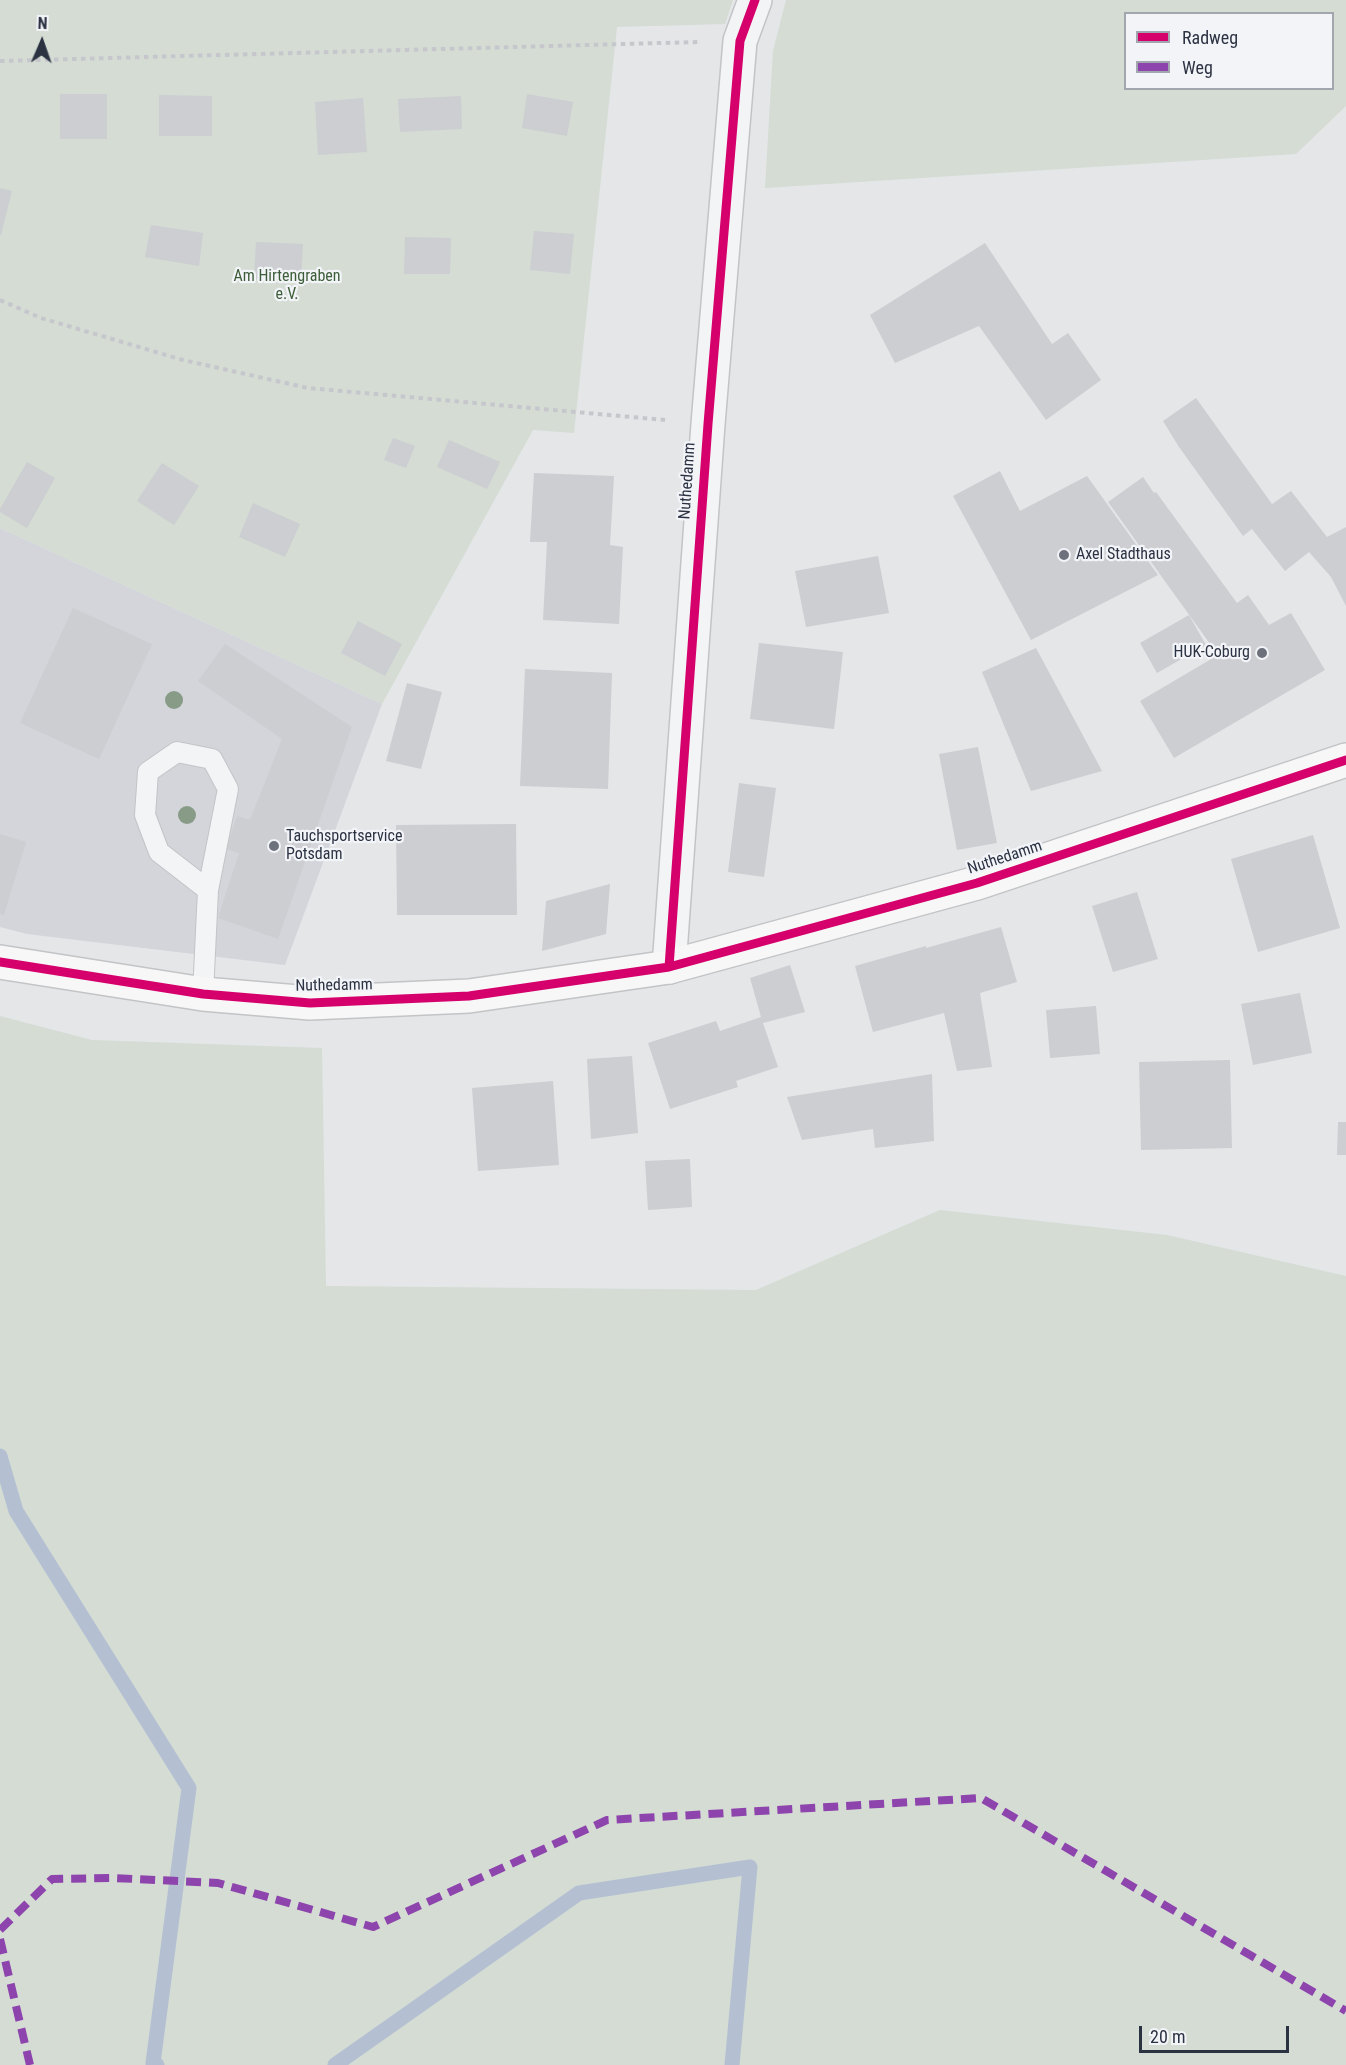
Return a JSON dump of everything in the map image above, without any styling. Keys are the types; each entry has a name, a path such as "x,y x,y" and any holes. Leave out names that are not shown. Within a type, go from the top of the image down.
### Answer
{"street":[{"name":"Nuthedamm","path":"669,967 708,424 740,41 755,0"},
{"name":"Nuthedamm","path":"0,962 203,994 310,1004 469,996 669,967 977,883 1346,760"}],"lane":[{"path":"203,994 208,890 228,789 212,759 177,752 148,772 145,815 159,852 208,890"}],"path":[{"path":"0,61 740,41"},
{"path":"0,300 42,318 183,360 308,388 708,424"}],"shaded area":[{"path":"0,528 382,704 285,965 27,934 0,927"}],"green space":[{"name":"Am Hirtengraben e.V.","path":"0,0 733,0 725,24 617,27 574,433 533,430 382,704 0,528"},
{"path":"786,0 1346,0 1346,106 1296,154 765,188 773,51"},
{"path":"0,1016 92,1040 322,1048 326,1286 756,1290 940,1210 1167,1235 1346,1276 1346,2065 0,2065"}],"building":[{"path":"60,94 107,94 107,139 60,139"},
{"path":"527,94 573,102 567,136 522,128"},
{"path":"159,95 212,96 212,136 159,136"},
{"path":"461,96 462,129 400,132 398,99"},
{"path":"363,98 367,152 318,155 315,102"},
{"path":"0,188 12,191 1,235 0,235"},
{"path":"151,225 203,233 199,266 145,257"},
{"path":"534,231 574,234 570,274 530,270"},
{"path":"405,237 451,238 450,274 404,274"},
{"path":"256,242 303,244 301,281 254,279"},
{"path":"985,243 1052,344 1068,333 1101,380 1046,420 979,326 895,363 870,315"},
{"path":"1196,398 1272,504 1291,491 1327,537 1346,527 1346,606 1331,577 1309,552 1285,571 1252,529 1243,536 1163,421"},
{"path":"393,438 415,446 406,468 384,460"},
{"path":"449,440 500,462 487,489 437,467"},
{"path":"27,462 55,478 27,528 0,512 0,509"},
{"path":"162,463 199,486 174,525 137,501"},
{"name":"Axel Stadthaus","path":"1000,471 1020,511 1087,476 1158,575 1031,640 953,496"},
{"path":"534,473 614,476 610,545 623,547 619,624 543,620 547,542 530,542"},
{"path":"1143,477 1237,603 1248,595 1269,625 1291,613 1325,670 1174,758 1140,701 1218,655 1108,502"},
{"path":"253,503 300,524 285,557 239,537"},
{"path":"878,556 889,613 806,627 795,571"},
{"path":"73,608 152,644 99,759 20,723"},
{"path":"1189,615 1206,645 1157,673 1140,643"},
{"path":"358,621 402,644 385,676 341,653"},
{"path":"759,643 843,652 834,729 750,719"},
{"path":"225,644 352,727 278,939 218,918 239,853 226,849 237,816 250,820 282,739 198,681"},
{"path":"1036,648 1102,771 1031,791 982,672"},
{"path":"525,669 612,673 608,789 520,786"},
{"path":"407,683 442,692 421,769 386,761"},
{"path":"978,747 997,843 957,850 939,754"},
{"path":"739,783 776,788 764,877 728,872"},
{"path":"516,824 517,915 397,915 396,825"},
{"path":"0,834 26,842 4,915 0,914"},
{"path":"1313,835 1340,928 1258,952 1231,859"},
{"path":"610,884 606,934 542,951 546,901"},
{"path":"1137,892 1158,959 1113,972 1092,906"},
{"path":"1001,927 1017,982 980,993 992,1067 957,1071 944,1013 873,1032 855,966"},
{"path":"790,965 805,1012 763,1023 778,1067 736,1081 738,1087 670,1109 648,1043 716,1021 720,1031 761,1017 750,978"},
{"path":"1300,993 1312,1053 1253,1065 1241,1004"},
{"path":"1096,1006 1100,1054 1050,1058 1046,1010"},
{"path":"632,1056 638,1133 591,1139 587,1059"},
{"path":"1230,1060 1232,1148 1141,1150 1139,1062"},
{"path":"932,1074 934,1141 875,1148 873,1129 802,1140 787,1097"},
{"path":"553,1081 559,1165 478,1171 472,1088"},
{"path":"1338,1122 1346,1122 1346,1155 1337,1155"},
{"path":"690,1159 692,1207 648,1210 645,1161"}],"waterway":[{"path":"0,1456 16,1511 189,1788 153,2063 157,2065"},
{"path":"335,2065 579,1893 750,1867 732,2065"}],"marked path":[{"path":"0,1930 52,1879 114,1878 218,1883 373,1927 607,1820 981,1798 1346,2011"},
{"path":"0,1939 30,2065"}],"cycle path":[{"path":"669,967 708,424 740,41 755,0"},
{"path":"0,962 203,994 310,1003 469,996 669,967 977,883 1346,760"}],"place":[{"name":"Axel Stadthaus","path":"1064,555"},
{"name":"HUK-Coburg","path":"1262,653"},
{"name":"Tauchsportservice Potsdam","path":"274,846"}]}
